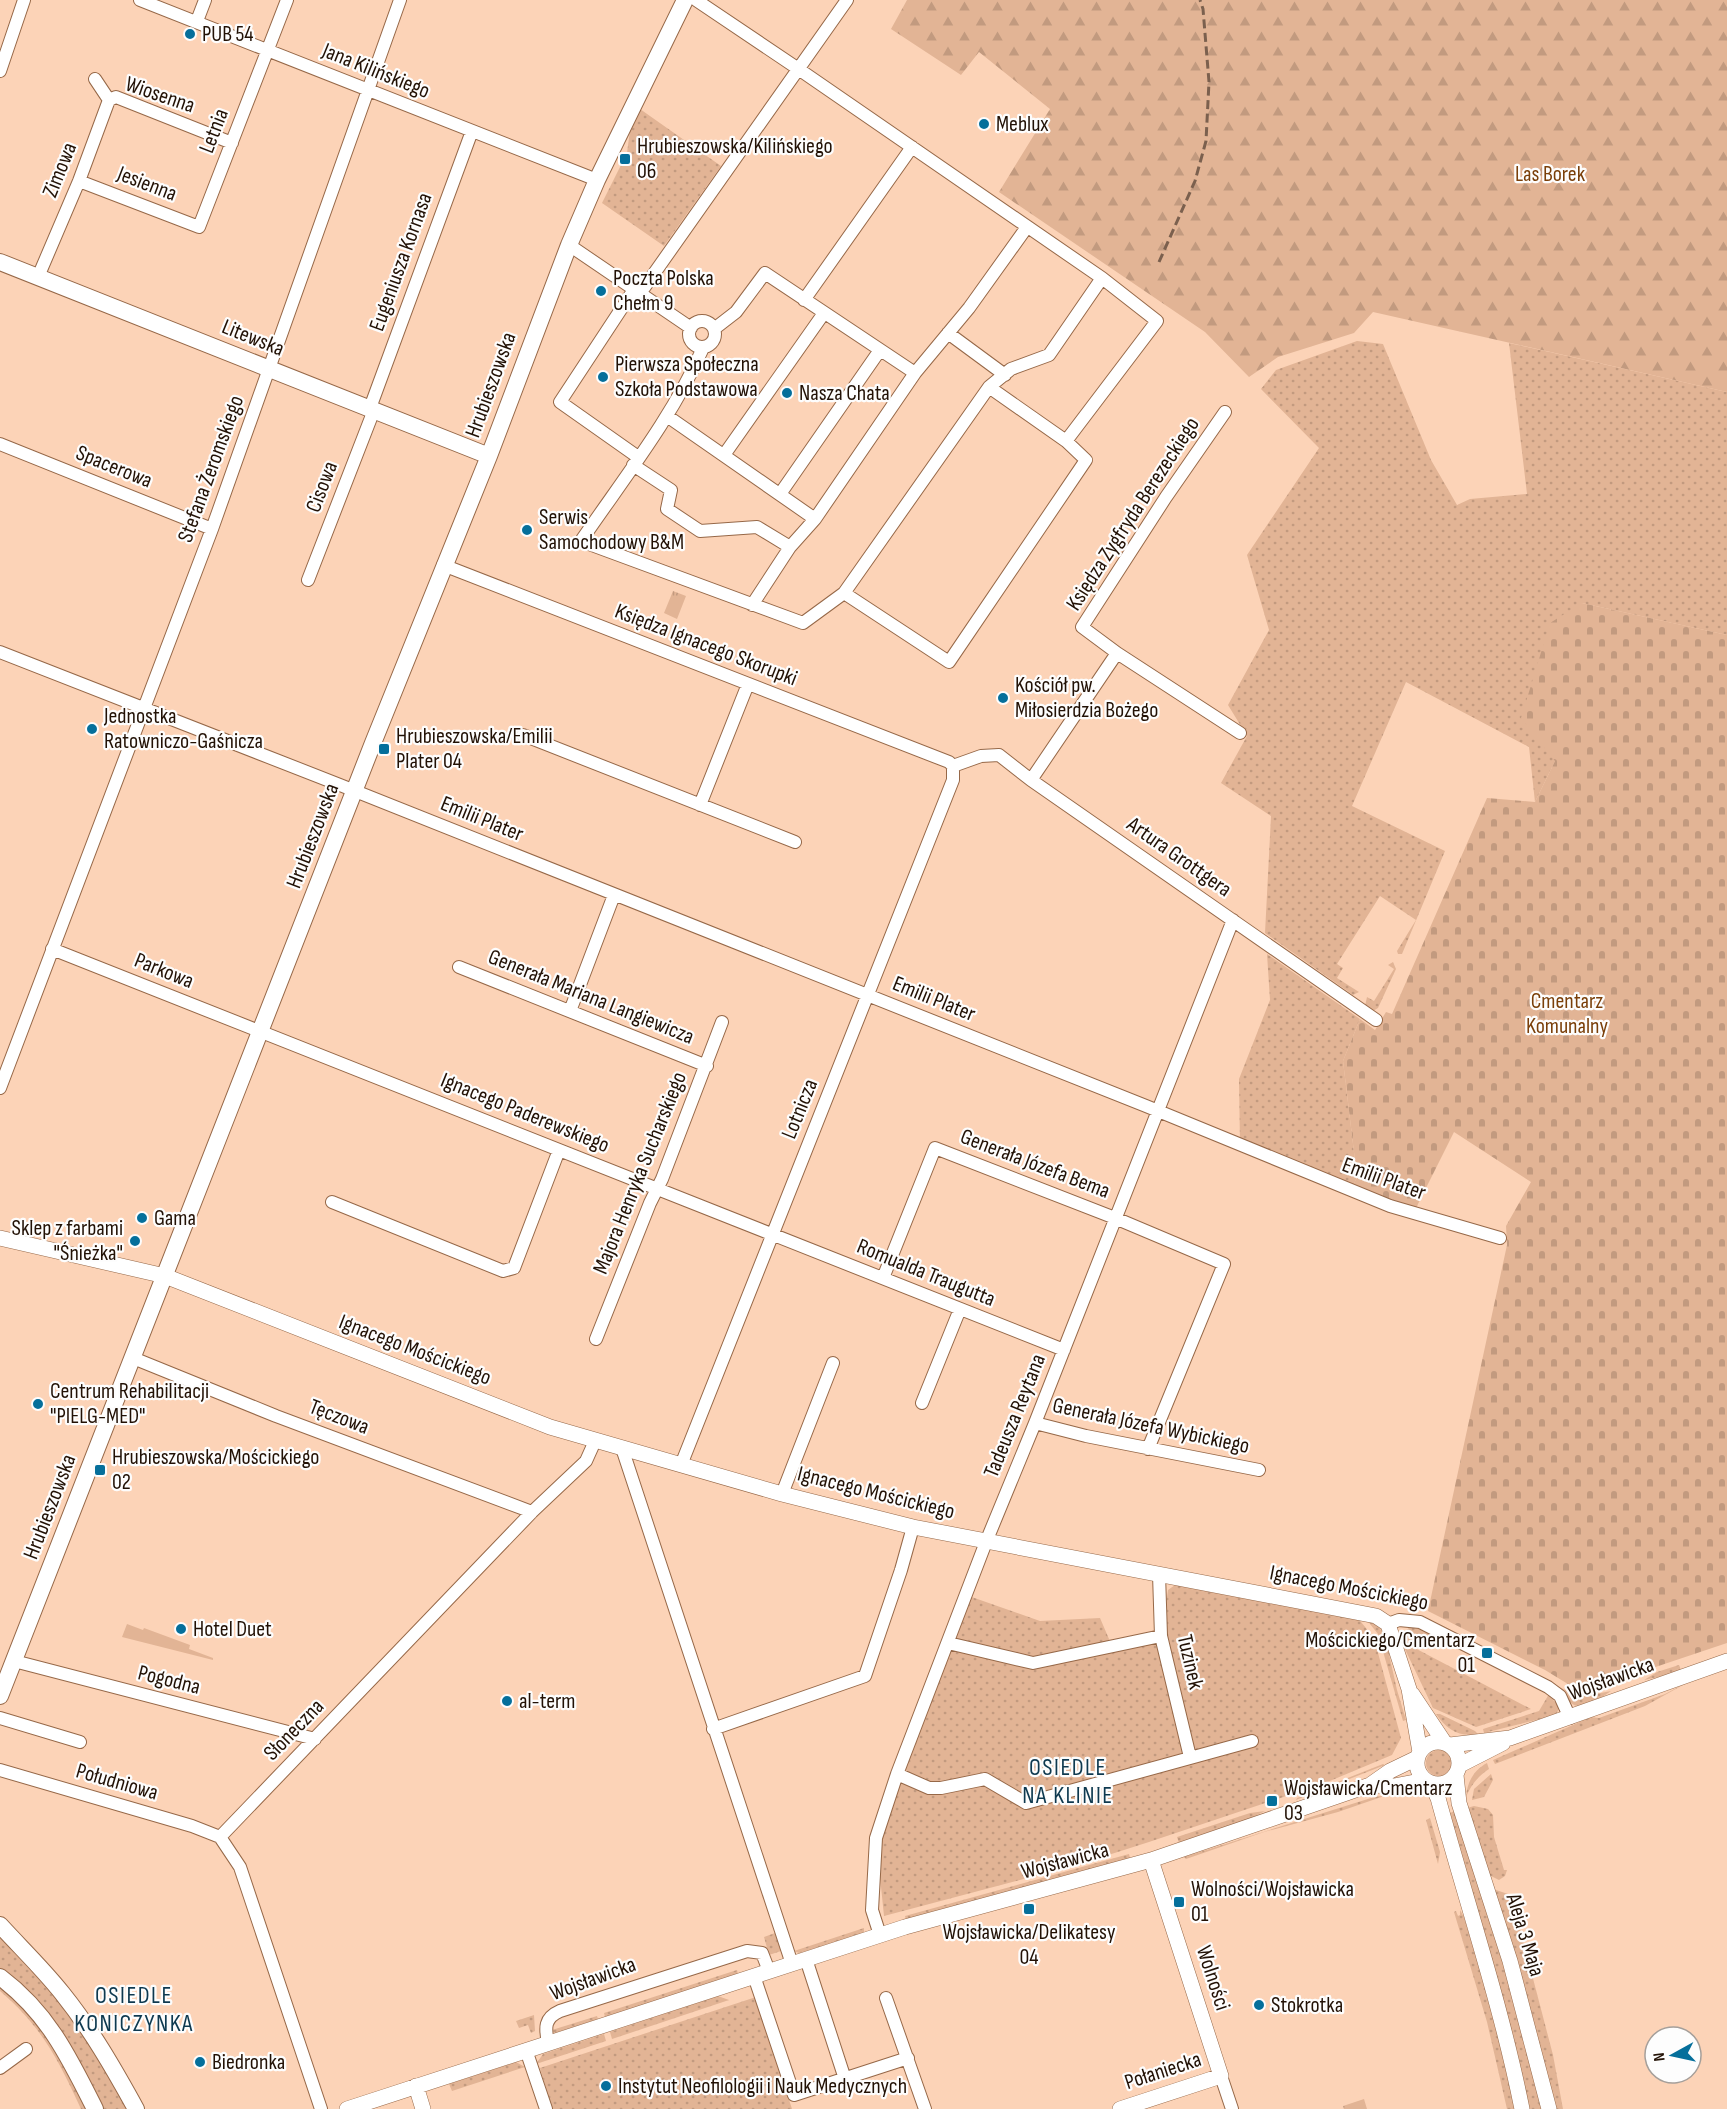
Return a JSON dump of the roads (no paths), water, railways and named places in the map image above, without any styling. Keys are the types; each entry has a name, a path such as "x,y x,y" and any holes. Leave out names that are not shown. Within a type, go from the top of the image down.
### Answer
{"main road":[{"name":"Hrubieszowska","path":"0,1696 443,565 489,456 569,245 597,180 685,0"},
{"name":"Litewska","path":"0,262 489,456"},
{"path":"0,1925 54,1983 71,2005 106,2056 136,2109"},
{"path":"0,1977 28,2000 49,2026 75,2069 94,2109"}],"street":[{"path":"0,70 24,0"},
{"name":"Jana Kilińskiego","path":"140,0 597,180"},
{"path":"197,21 206,0"},
{"name":"Letnia","path":"199,227 287,0"},
{"name":"Stefana Żeromskiego","path":"0,1088 212,529 400,0"},
{"path":"696,0 1102,278 1157,321 1066,441"},
{"path":"790,548 758,527 700,531 667,509 671,490 560,402 847,0"},
{"path":"95,79 109,100"},
{"name":"Wiosenna","path":"109,100 116,97 232,143"},
{"name":"Zimowa","path":"38,277 79,181 109,100"},
{"name":"Eugeniusza Kornasa","path":"372,409 472,131"},
{"path":"804,300 912,147"},
{"name":"Jesienna","path":"79,181 199,227"},
{"path":"752,604 790,548 815,519 915,373 969,308 1027,227"},
{"path":"569,245 691,328"},
{"path":"714,329 736,312 765,273 915,373"},
{"path":"703,348 692,342 689,334 696,323 704,321 714,329 714,341 703,348 668,416 581,541 803,623 844,593 989,387 1011,369 1049,356 1102,278"},
{"path":"723,455 824,313"},
{"path":"948,333 1005,375"},
{"path":"780,494 880,350"},
{"path":"844,593 949,662 1086,460 1066,441 989,387"},
{"name":"Cisowa","path":"309,580 372,409"},
{"name":"Księdza Zygfryda Berezeckiego","path":"1117,653 1082,627 1166,497 1225,412"},
{"path":"668,416 815,519"},
{"name":"Spacerowa","path":"0,444 212,529"},
{"name":"Księdza Ignacego Skorupki","path":"443,565 949,762 952,766"},
{"name":"Emilii Plater","path":"0,652 1158,1111 1390,1206 1500,1238"},
{"path":"1031,780 1117,653 1240,733"},
{"path":"700,805 748,684"},
{"path":"523,735 795,842"},
{"name":"Artura Grottgera","path":"952,766 981,756 999,755 1031,780 1376,1020"},
{"name":"Lotnicza","path":"681,1465 953,780 952,766"},
{"path":"570,1011 614,895"},
{"name":"Tadeusza Reytana","path":"880,1935 872,1910 876,1838 897,1774 986,1542 1233,920"},
{"name":"Parkowa","path":"52,950 261,1032"},
{"name":"Generała Mariana Langiewicza","path":"459,967 707,1066"},
{"name":"Majora Henryka Sucharskiego","path":"596,1339 707,1066 722,1022"},
{"name":"Ignacego Paderewskiego","path":"261,1032 773,1235"},
{"name":"Generała Józefa Bema","path":"883,1278 935,1148 1115,1218"},
{"path":"332,1202 504,1271 514,1268 559,1150"},
{"path":"1115,1218 1224,1263 1148,1449"},
{"name":"Romualda Traugutta","path":"773,1235 1064,1350"},
{"name":"Ignacego Mościckiego","path":"0,1238 165,1276 550,1427 782,1494 913,1527 986,1542 1367,1613 1388,1624 1399,1620 1425,1624 1557,1692 1570,1718"},
{"path":"922,1403 960,1309"},
{"name":"Tęczowa","path":"133,1358 276,1416 532,1512"},
{"path":"782,1494 833,1364"},
{"name":"Generała Józefa Wybickiego","path":"1035,1423 1086,1436 1259,1470"},
{"name":"Słoneczna","path":"220,1837 532,1512 586,1461 595,1441"},
{"path":"621,1448 713,1729 845,2079"},
{"path":"713,1729 865,1676 913,1527"},
{"name":"Tuzinek","path":"1159,1574 1161,1636 1190,1757"},
{"path":"1388,1624 1409,1689 1420,1774 1428,1782 1445,1784 1458,1770 1456,1750 1447,1744 1409,1689"},
{"path":"948,1643 1033,1663 1161,1636"},
{"name":"Pogodna","path":"14,1661 315,1739"},
{"name":"Wojsławicka","path":"1447,1744 1510,1738 1727,1661"},
{"path":"0,1718 80,1742"},
{"name":"Wojsławicka","path":"1458,1770 1510,1738"},
{"path":"897,1774 929,1788 985,1779 1026,1803 1252,1741"},
{"path":"1418,1755 1430,1743 1447,1744"},
{"name":"Wojsławicka","path":"350,2108 880,1935 1151,1860 1370,1785 1418,1755"},
{"name":"Południowa","path":"0,1770 192,1826 220,1837"},
{"name":"Aleja 3 Maja","path":"1458,1770 1459,1803 1510,1960 1549,2109"},
{"name":"Wojsławicka","path":"1370,1785 1394,1786 1428,1782"},
{"name":"Aleja 3 Maja","path":"1428,1782 1438,1798 1506,2038 1522,2109"},
{"path":"220,1837 240,1867 321,2109"},
{"name":"Wolności","path":"1151,1860 1232,2109"},
{"name":"Wojsławicka","path":"548,2043 545,2026 549,2018 560,2011 747,1951 762,1953 769,1971"},
{"path":"754,1976 794,2095 908,2058"},
{"path":"886,1998 925,2109"},
{"path":"0,2068 26,2049"},
{"path":"526,2050 546,2109"},
{"name":"Połaniecka","path":"1120,2109 1221,2076"},
{"path":"416,2086 423,2109"}],"railway":[{"path":"1159,262 1195,181 1206,141 1209,82 1203,9 1200,0"}],"place":[{"name":"PUB 54","path":"190,34"},
{"name":"Meblux","path":"984,124"},
{"name":"Hrubieszowska/Kilińskiego 06","path":"625,159"},
{"name":"Poczta Polska Chełm 9","path":"601,291"},
{"name":"Pierwsza Społeczna Szkoła Podstawowa","path":"603,377"},
{"name":"Nasza Chata","path":"787,393"},
{"name":"Serwis Samochodowy B&M","path":"527,530"},
{"name":"Kościół pw. Miłosierdzia Bożego","path":"1003,698"},
{"name":"Jednostka Ratowniczo-Gaśnicza","path":"92,729"},
{"name":"Hrubieszowska/Emilii Plater 04","path":"384,749"},
{"name":"Gama","path":"142,1218"},
{"name":"Sklep z farbami \"Śnieżka\"","path":"135,1241"},
{"name":"Centrum Rehabilitacji \"PIELG-MED\"","path":"38,1404"},
{"name":"Hrubieszowska/Mościckiego 02","path":"100,1470"},
{"name":"Hotel Duet","path":"181,1629"},
{"name":"Mościckiego/Cmentarz 01","path":"1487,1653"},
{"name":"al-term","path":"507,1701"},
{"name":"Wojsławicka/Cmentarz 03","path":"1272,1801"},
{"name":"Wolności/Wojsławicka 01","path":"1179,1902"},
{"name":"Wojsławicka/Delikatesy 04","path":"1029,1909"},
{"name":"Stokrotka","path":"1259,2005"},
{"name":"Biedronka","path":"200,2062"},
{"name":"Instytut Neofilologii i Nauk Medycznych","path":"606,2086"}],"district":[{"name":"OSIEDLE NA KLINIE","path":"1068,1781"},
{"name":"OSIEDLE KONICZYNKA","path":"134,2009"}],"park label":[{"name":"Las Borek","path":"1550,174"},
{"name":"Cmentarz Komunalny","path":"1567,1014"}]}
